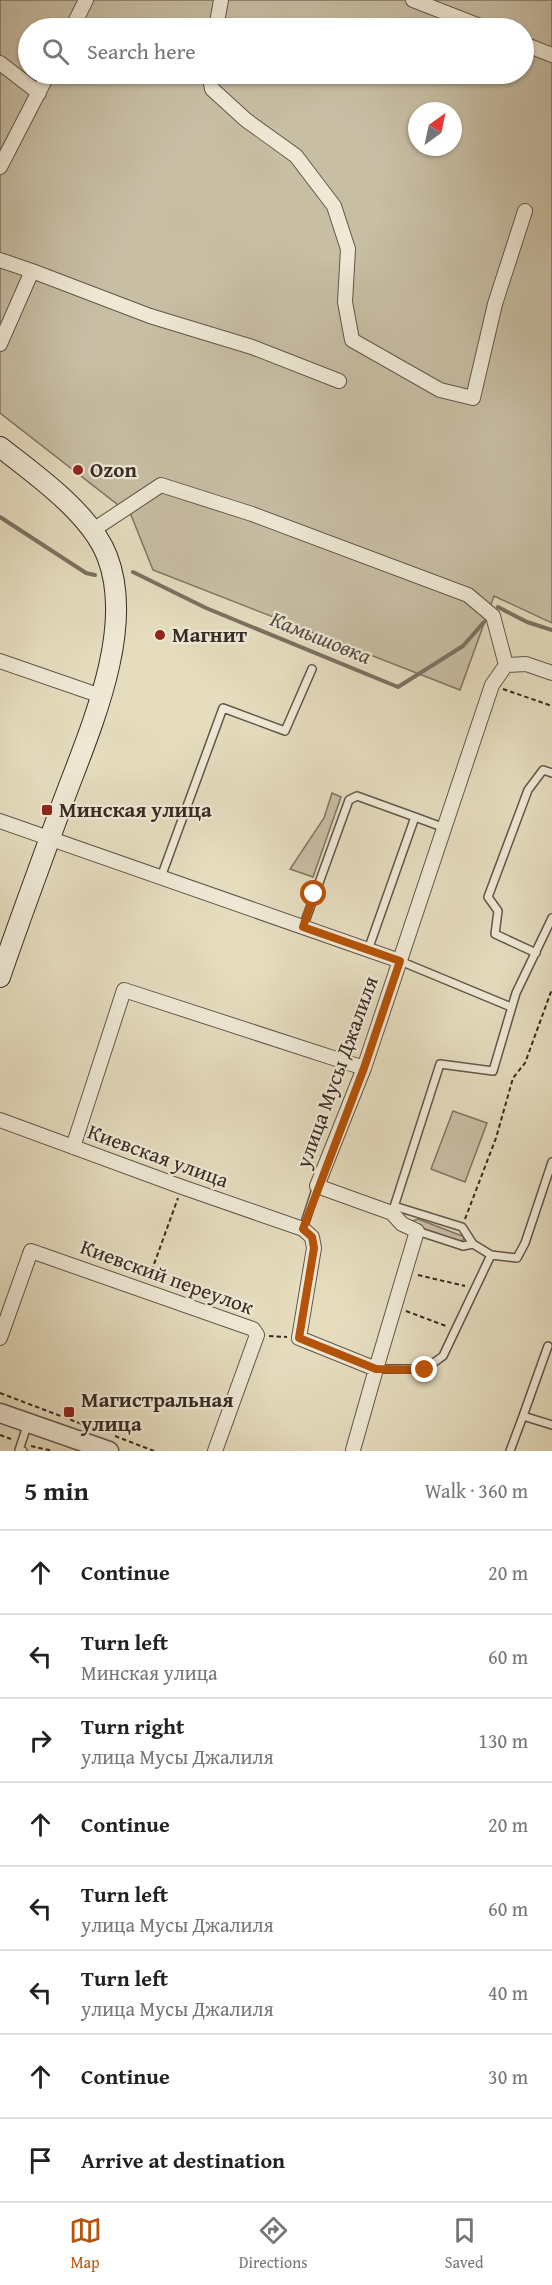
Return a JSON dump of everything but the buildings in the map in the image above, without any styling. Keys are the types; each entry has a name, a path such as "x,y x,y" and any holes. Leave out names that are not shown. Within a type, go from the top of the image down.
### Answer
{"main road":[{"path":"0,447 44,481 93,530 108,556 115,590 115,630 101,696 0,977"}],"street":[{"path":"77,18 86,0"},
{"path":"218,18 221,0"},
{"path":"413,0 459,18"},
{"path":"534,48 552,55"},
{"path":"0,63 18,77"},
{"path":"27,84 39,93"},
{"path":"0,167 43,84"},
{"path":"211,84 212,89 246,120 296,156 334,206 348,249 345,302 352,339 440,390 473,398 495,304 525,211"},
{"path":"0,260 150,316 252,347 339,381"},
{"path":"0,344 32,271"},
{"path":"93,530 161,485 252,514 468,595 492,616 506,665 526,664 552,673"},
{"path":"0,661 101,696"},
{"name":"улица Мусы Джалиля","path":"417,1231 402,1224 393,1209 317,1186 364,1068 492,685 506,665"},
{"path":"0,821 400,961"},
{"path":"73,1148 124,990 364,1068"},
{"name":"Киевская улица","path":"0,1120 303,1229"},
{"path":"303,1229 312,1237 314,1248 299,1338 376,1369"},
{"path":"354,1450 417,1231"},
{"name":"Киевский переулок","path":"0,1338 31,1251 253,1329 257,1335 215,1451"},
{"path":"0,1413 87,1440 110,1443"}],"lane":[{"path":"161,877 223,708 285,731 312,669"},
{"path":"536,952 495,934 498,911 488,897 528,790 543,770 552,772"},
{"path":"303,927 349,800 357,796 445,828"},
{"path":"368,950 415,817"},
{"path":"552,918 511,1008 493,1071 440,1064 393,1209 462,1227 473,1244 491,1255 517,1258 525,1243 552,1162"},
{"path":"400,961 511,1008"},
{"path":"303,1229 317,1186"},
{"path":"417,1231 463,1246 473,1244"},
{"path":"376,1369 425,1370 443,1356 491,1255"},
{"path":"510,1451 548,1346"},
{"path":"523,1416 552,1425"},
{"path":"20,1450 28,1423"}],"path":[{"path":"492,685 552,706"},
{"path":"462,1227 496,1138 513,1078 525,1063 552,989"},
{"path":"145,1290 182,1187"},
{"path":"405,1272 473,1289"},
{"path":"395,1306 456,1330"},
{"path":"257,1335 299,1338"},
{"path":"0,1394 87,1440"},
{"path":"110,1443 154,1451"}],"shaded area":[{"path":"0,0 552,0 552,623 494,596 460,690 153,570 131,515 0,413"},
{"path":"332,793 341,797 313,877 290,869 324,818"},
{"path":"453,1111 487,1123 465,1182 431,1169"},
{"path":"418,1219 465,1237 461,1242 413,1225 412,1221"}],"waterway":[{"name":"Камышовка","path":"0,517 86,573 95,575"},
{"name":"Камышовка","path":"133,572 206,608 398,687 463,646 484,622"},
{"name":"Камышовка","path":"498,607 527,622 552,630"}],"place":[{"name":"Ozon","path":"78,470"},
{"name":"Магнит","path":"160,635"},
{"name":"Минская улица","path":"47,810"},
{"name":"Магистральная улица","path":"69,1412"}],"route":[{"path":"314,894 303,927 400,961 364,1068 317,1186 303,1229 312,1237 314,1248 299,1338 376,1369 425,1370"}]}
